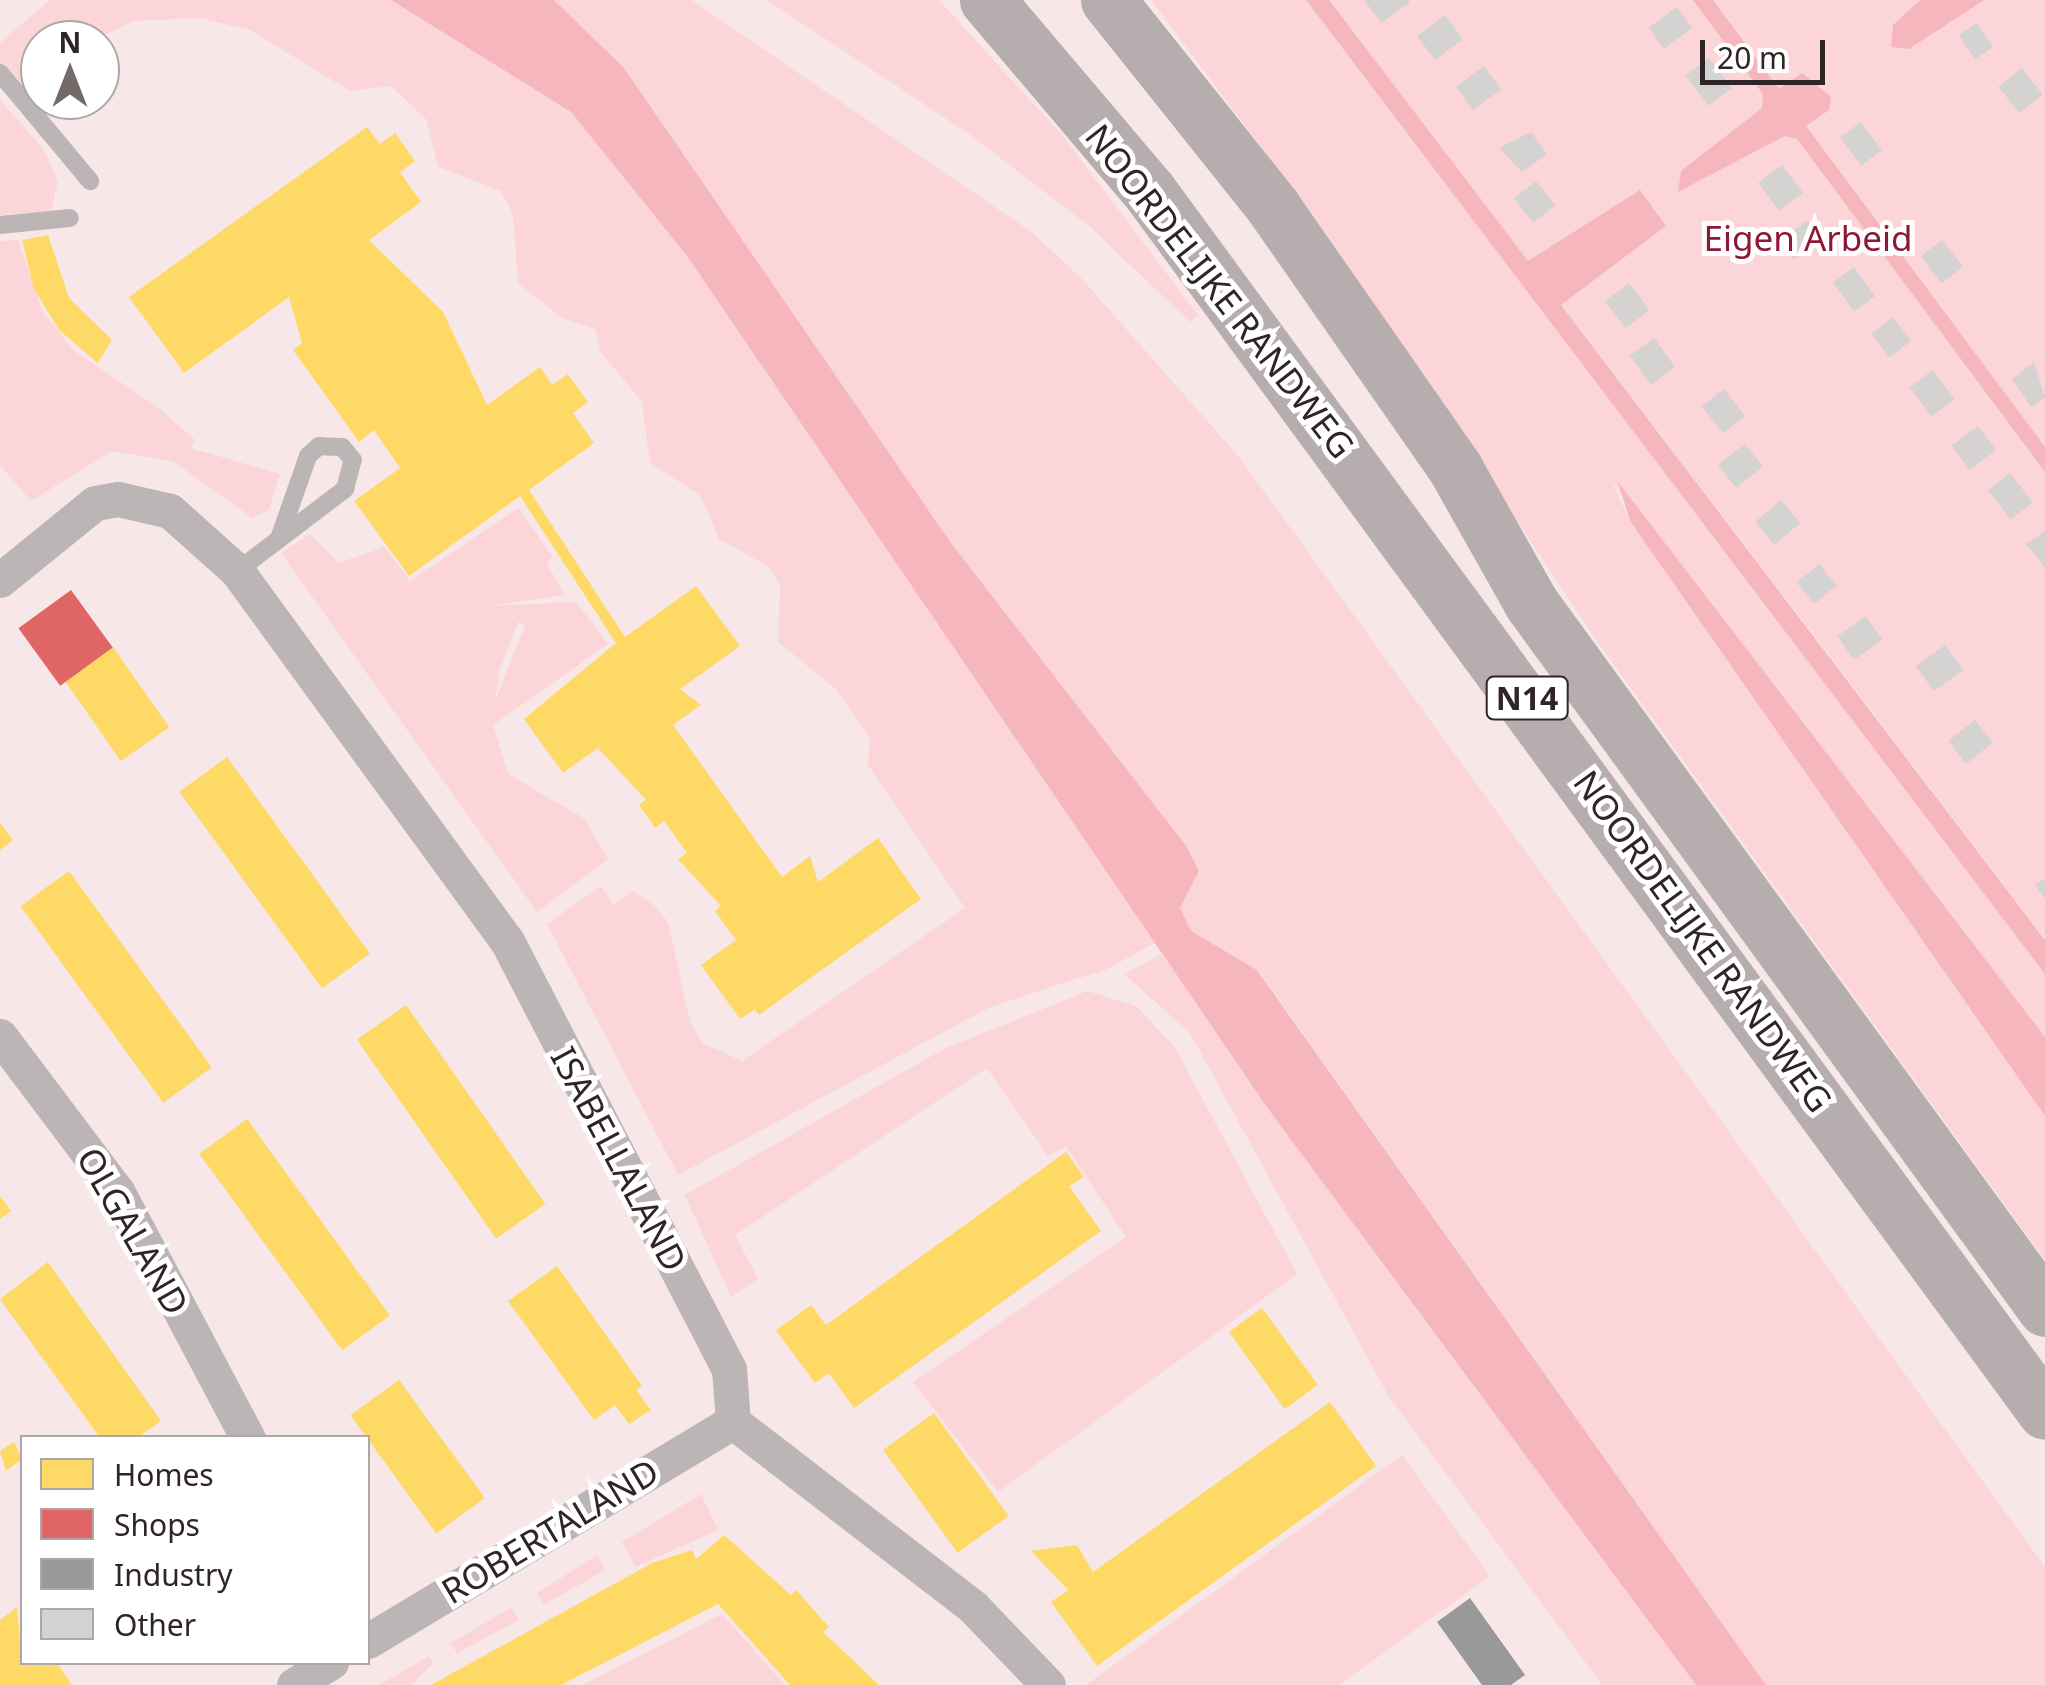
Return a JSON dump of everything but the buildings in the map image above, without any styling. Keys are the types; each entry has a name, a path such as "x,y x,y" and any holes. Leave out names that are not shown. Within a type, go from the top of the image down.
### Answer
{"main road":[{"name":"NOORDELIJKE RANDWEG","path":"987,0 1150,191 2045,1412"},
{"name":"NOORDELIJKE RANDWEG","path":"1108,0 1272,207 1455,468 1532,603 2045,1310"}],"street":[{"name":"ISABELLALAND","path":"0,580 95,504 149,500 170,511 237,571 506,942 729,1369 733,1422"},
{"name":"OLGALAND","path":"0,1036 117,1191 246,1435"},
{"name":"ROBERTALAND","path":"370,1640 733,1422"},
{"path":"733,1422 972,1608 1048,1685"},
{"path":"294,1685 326,1665"}],"lane":[{"path":"0,72 90,181"},
{"path":"0,225 70,218"},
{"path":"237,571 346,489 353,460 342,446 319,446 308,456 280,536"}],"green space":[{"path":"50,0 391,0 571,112 687,256 1155,943 1107,969 990,1007 678,1175 547,924 601,886 614,905 633,891 654,905 668,922 690,1022 703,1043 742,1061 965,908 868,765 870,738 837,690 778,642 780,585 768,566 719,539 700,495 650,463 642,402 600,351 595,329 562,318 518,283 513,214 501,191 438,167 426,119 391,86 350,91 250,30 200,18 133,21 120,27 120,20 27,20"},
{"path":"554,0 691,0 1033,233 1082,279 1239,457 2045,1567 2045,1685 1766,1685 1258,970 1191,932 1180,908 1199,871 1187,847 951,543 624,68"},
{"path":"767,0 939,0 1063,136 1198,315 1190,322 1088,225 969,134"},
{"path":"1151,0 1306,0 2045,973 2045,1037 1612,482 1630,521 2045,1116 2045,1260 1596,640 1327,235"},
{"name":"Eigen Arbeid","path":"1328,0 2045,0 2045,939 1855,689"},
{"path":"20,26 20,85 0,63 0,43"},
{"path":"0,100 44,150 58,181 51,211 0,215"},
{"path":"18,240 42,311 73,350 160,409 195,440 190,448 280,474 269,510 252,518 173,461 112,451 31,501 0,465 0,241"},
{"path":"518,508 553,557 547,564 565,595 489,606 576,602 608,644 493,725 508,774 585,819 608,859 537,912 281,553 310,534 338,563 385,547 410,581","holes":["518,622 525,625 495,701 500,669"]},
{"path":"1162,954 1266,1106 1696,1685 1602,1685 1388,1395 1190,1033 1124,974"},
{"path":"1087,991 1136,1006 1174,1046 1297,1274 998,1492 913,1382 1126,1237 1066,1146 1048,1156 987,1068 735,1235 758,1279 731,1297 685,1195 944,1049"},
{"path":"1402,1455 1490,1576 1339,1685 1086,1685"},
{"path":"701,1494 718,1530 635,1567 622,1542"},
{"path":"597,1555 605,1570 544,1605 537,1593"},
{"path":"512,1607 519,1620 457,1653 451,1643"},
{"path":"722,1614 785,1685 582,1685"},
{"path":"429,1656 433,1664 411,1685 379,1685"}],"shaded area":[{"path":"391,0 554,0 624,68 951,543 1187,847 1199,871 1180,908 1191,931 1257,970 1766,1685 1696,1685 1266,1106 687,256 571,112"},
{"path":"1306,0 1329,0 1528,261 1640,190 1666,226 1561,305 2045,940 2045,974"},
{"path":"1693,0 1713,0 1779,89 1802,73 1831,97 1829,110 1806,126 2045,447 2045,472 1797,139 1785,136 1678,192 1681,171 1762,108 1763,94"},
{"path":"1920,0 1984,0 1909,49 1891,47 1893,25"},
{"path":"1618,482 2045,1037 2045,1116 1630,521"}]}
